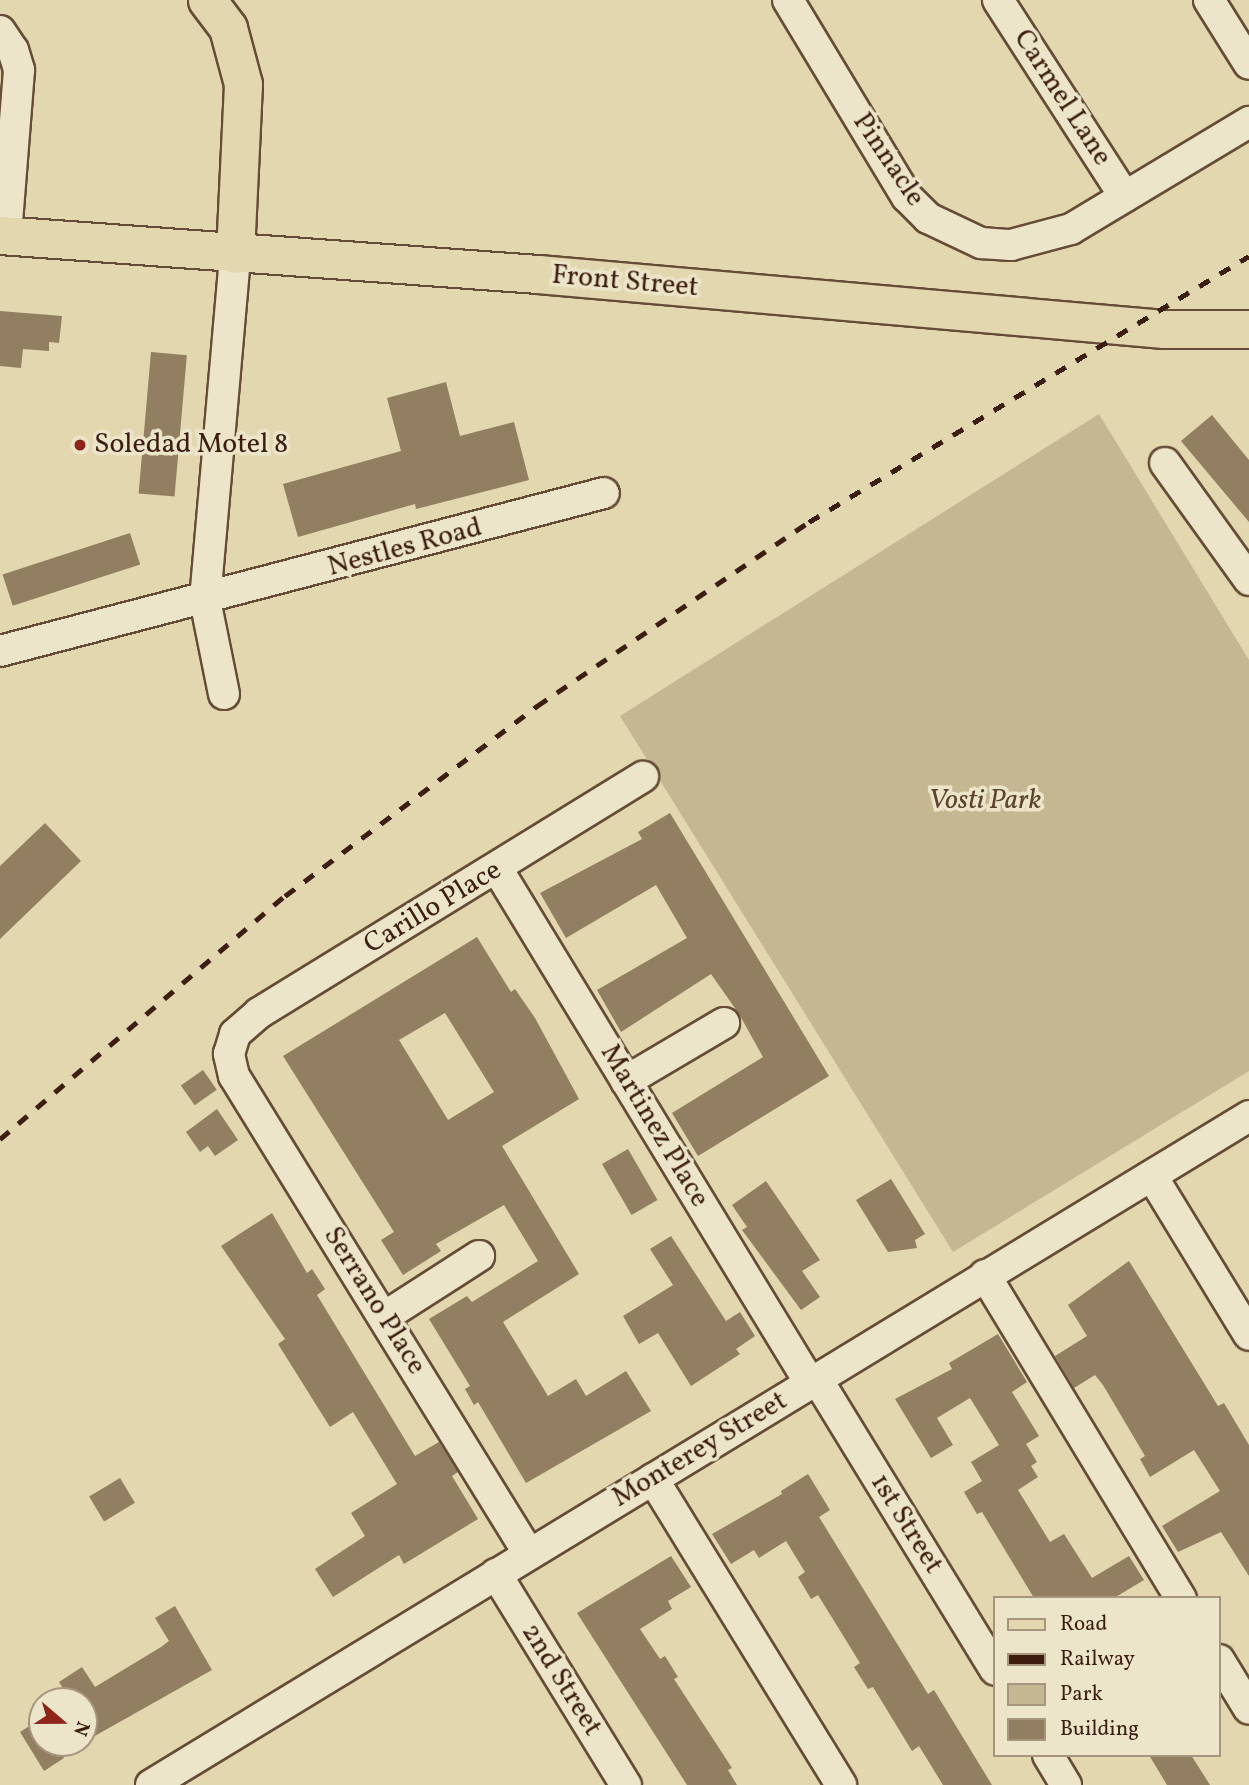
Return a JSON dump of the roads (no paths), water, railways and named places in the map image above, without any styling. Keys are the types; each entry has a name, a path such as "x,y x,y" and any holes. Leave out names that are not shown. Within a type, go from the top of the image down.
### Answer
{"main road":[{"path":"208,0 228,28 243,84 235,254"},
{"name":"Front Street","path":"3,236 538,274 1164,330 1249,329"}],"street":[{"name":"Pinnacle","path":"788,0 907,197 928,218 972,240 1011,245 1078,225 1249,122"},
{"name":"Carmel Lane","path":"998,0 1125,197"},
{"path":"1209,0 1249,64"},
{"path":"0,31 19,70 7,128 3,236"},
{"path":"224,694 205,600 235,254"},
{"path":"1165,463 1249,580"},
{"name":"Nestles Road","path":"0,651 205,600 604,493"},
{"name":"Carillo Place","path":"230,1044 244,1025 259,1013 498,870 643,777"},
{"name":"Martinez Place","path":"498,870 626,1082 813,1381"},
{"path":"626,1082 724,1023"},
{"name":"Serrano Place","path":"230,1044 234,1076 529,1554"},
{"name":"Monterey Street","path":"154,1784 1249,1116"},
{"path":"1152,1176 1249,1335"},
{"path":"384,1317 479,1256"},
{"path":"985,1275 1180,1596"},
{"name":"1st Street","path":"813,1381 993,1667"},
{"path":"653,1479 841,1785"},
{"name":"2nd Street","path":"496,1574 626,1785"},
{"path":"1221,1663 1249,1709"},
{"path":"1049,1757 1066,1785"}],"railway":[{"path":"0,1139 285,896 537,706 809,522 1249,256"}],"place":[{"name":"Soledad Motel 8","path":"80,445"}],"park label":[{"name":"Vosti Park","path":"985,801"}]}
